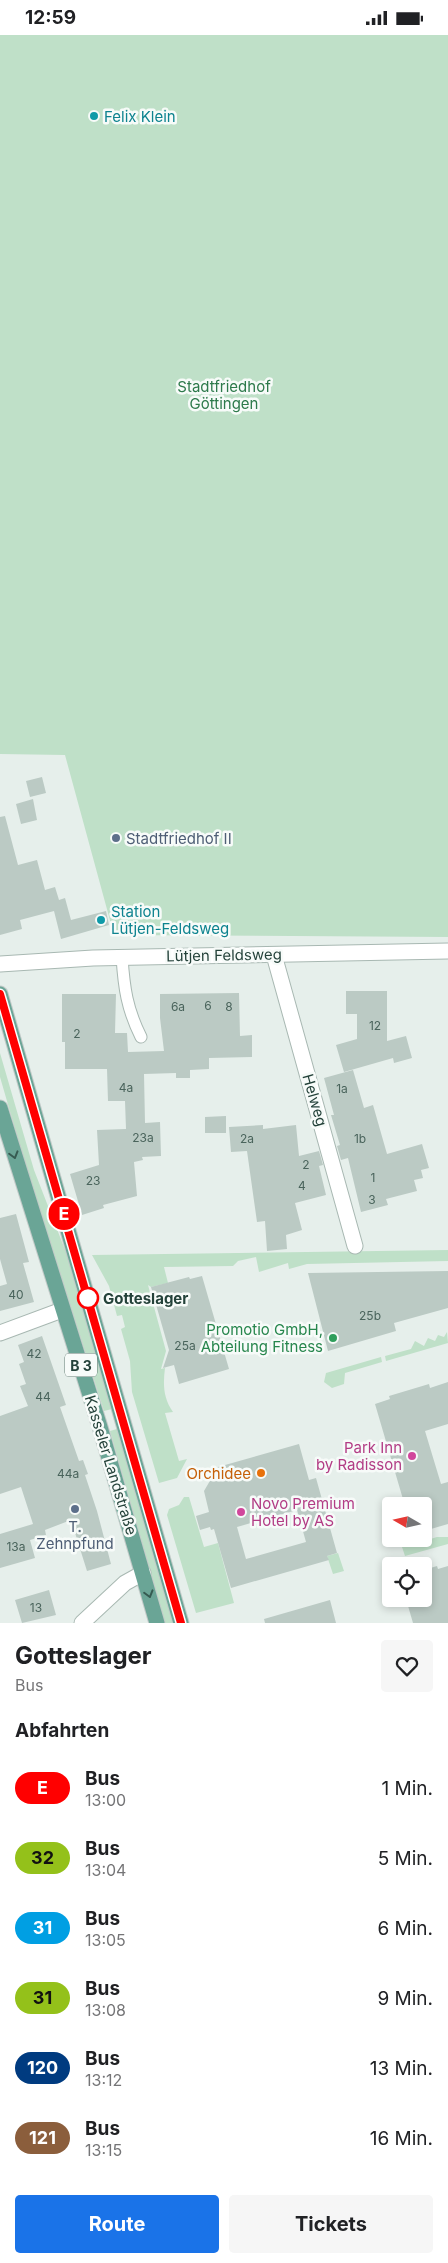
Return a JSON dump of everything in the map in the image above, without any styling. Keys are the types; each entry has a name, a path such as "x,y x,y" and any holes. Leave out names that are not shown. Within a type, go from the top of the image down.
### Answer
{"main road":[{"name":"Kasseler Landstraße","path":"0,994 181,1623"},
{"name":"Kasseler Landstraße","path":"0,1108 100,1427 158,1623"}],"street":[{"name":"Lütjen Feldsweg","path":"0,964 122,957 448,951"},
{"name":"Helweg","path":"274,955 355,1246"},
{"path":"0,1333 62,1310"},
{"path":"82,1623 125,1583 143,1573"}],"lane":[{"path":"122,957 125,998 130,1017 141,1037"}],"green space":[{"name":"Stadtfriedhof Göttingen","path":"0,35 448,35 448,937 114,935 65,755 0,754"},
{"path":"0,1053 34,1170 69,1260 112,1409 104,1411 27,1170 0,1077"},
{"path":"448,1250 448,1261 307,1264 289,1269 288,1263 259,1272 256,1257 238,1261 233,1266 164,1267 168,1283 151,1287 148,1285 166,1351 161,1369 165,1368 165,1391 167,1401 173,1412 165,1413 179,1461 187,1459 177,1478 159,1483 132,1392 130,1361 121,1329 125,1327 122,1315 117,1316 109,1286 92,1255"},
{"path":"447,1332 448,1343 386,1361 385,1356 411,1349 415,1341 424,1346 428,1338 435,1341 438,1335 444,1337"},
{"path":"381,1357 382,1362 345,1373 344,1384 332,1388 324,1382 326,1373"},
{"path":"117,1429 173,1623 165,1623 110,1431"},
{"path":"184,1497 189,1497 204,1547 218,1543 234,1603 196,1613 167,1515 169,1509 179,1505"},
{"path":"448,1537 448,1544 405,1556 402,1547 432,1547 432,1539"},
{"path":"338,1553 344,1571 333,1574 327,1556"}],"building":[{"path":"42,777 46,793 30,797 26,781"},
{"path":"33,799 37,820 21,824 16,804"},
{"path":"5,816 18,865 37,860 45,890 55,887 59,900 65,898 71,920 106,911 109,925 61,939 54,911 20,920 22,929 0,935 0,817"},
{"path":"346,991 387,991 387,1041 406,1036 412,1058 394,1063 393,1058 344,1072 336,1045 357,1039 357,1014 346,1014"},
{"path":"239,993 240,1036 252,1035 252,1057 209,1058 209,1069 190,1070 190,1078 176,1078 176,1073 144,1074 145,1123 160,1122 161,1156 142,1157 143,1160 134,1162 137,1196 103,1205 104,1208 82,1215 70,1174 99,1165 97,1130 126,1129 125,1101 108,1101 107,1069 65,1069 65,1042 62,1042 62,994 116,994 115,1033 127,1033 128,1052 164,1051 160,1018 160,994"},
{"path":"353,1070 364,1108 373,1105 387,1154 422,1144 429,1168 421,1170 423,1178 414,1180 417,1191 386,1199 388,1205 361,1212 348,1158 341,1160 337,1146 340,1145 331,1115 334,1115 324,1078"},
{"path":"226,1116 226,1133 205,1133 205,1117"},
{"path":"263,1125 263,1129 296,1125 299,1156 319,1151 323,1165 319,1166 326,1195 295,1203 302,1230 286,1235 287,1249 267,1251 265,1221 257,1222 247,1151 231,1152 229,1127"},
{"path":"16,1214 29,1262 23,1263 34,1302 0,1311 0,1286 7,1284 0,1259 0,1218"},
{"path":"448,1271 448,1308 394,1323 396,1331 328,1351 308,1273"},
{"path":"202,1276 229,1369 179,1384 174,1365 163,1368 169,1350 151,1287 189,1277 190,1279"},
{"path":"42,1336 66,1405 60,1407 79,1461 83,1460 88,1474 85,1475 111,1564 87,1571 71,1520 45,1530 46,1535 30,1540 35,1558 0,1568 0,1534 33,1524 21,1487 0,1494 0,1416 28,1406 20,1386 26,1384 19,1364 24,1362 18,1345"},
{"name":"Park Inn by Radisson","path":"448,1382 448,1424 425,1431 441,1484 448,1482 448,1524 432,1529 432,1497 402,1497 375,1404 390,1399 389,1396 429,1384 430,1388"},
{"path":"299,1444 309,1480 316,1478 337,1553 327,1556 329,1560 231,1588 214,1529 211,1530 210,1527 200,1530 196,1516 209,1512 204,1491 218,1467","holes":["297,1510 306,1542 246,1559 237,1527"]},
{"path":"437,1566 438,1569 448,1566 448,1623 413,1623 408,1607 432,1607 432,1568"},
{"path":"49,1590 56,1615 22,1623 15,1600"},
{"path":"330,1600 336,1623 265,1623 264,1619"}],"bus line":[{"name":"E","path":"0,994 181,1623"}],"place":[{"name":"Felix Klein","path":"94,116"},
{"name":"Stadtfriedhof II","path":"116,838"},
{"name":"Station Lütjen-Feldsweg","path":"101,920"},
{"name":"Gotteslager","path":"88,1298"},
{"name":"Promotio GmbH, Abteilung Fitness","path":"333,1338"},
{"name":"Park Inn by Radisson","path":"412,1456"},
{"name":"Orchidee","path":"261,1473"},
{"name":"T. Zehnpfund","path":"75,1509"},
{"name":"Novo Premium Hotel by AS","path":"241,1512"}]}
